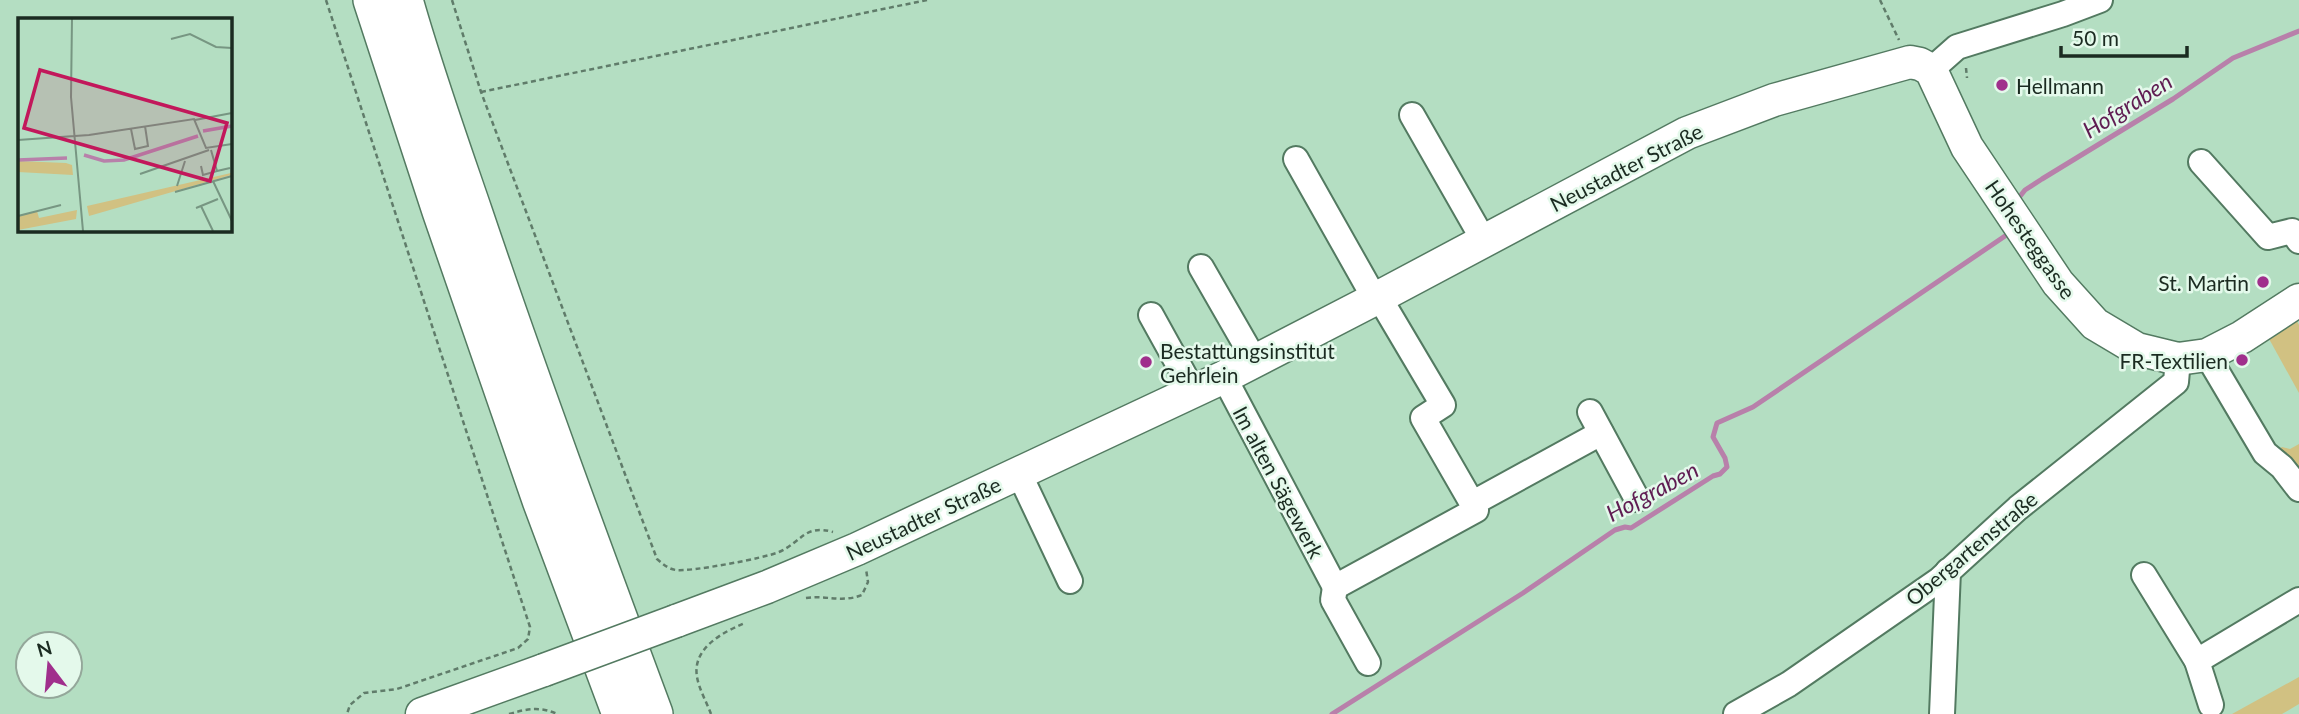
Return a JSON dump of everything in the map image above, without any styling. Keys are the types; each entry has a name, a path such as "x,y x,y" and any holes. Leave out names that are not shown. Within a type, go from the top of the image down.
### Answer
{"highway":[{"path":"372,0 440,211 527,461 621,714"},
{"path":"404,0 492,270 570,491 654,714"}],"main road":[{"name":"Neustadter Straße","path":"422,714 676,621 858,549 1224,377 1687,133 1774,100 1920,66"},
{"name":"Hohesteggasse","path":"1920,66 1967,147 2058,284 2095,324 2137,349 2192,357"},
{"path":"2192,357 2242,337 2299,300"}],"street":[{"path":"1920,66 1957,47 2100,0"},
{"path":"1412,115 1484,241"},
{"path":"1296,159 1443,405 1423,418 1476,510 1335,587"},
{"path":"2201,162 2268,237 2292,231 2299,241"},
{"path":"1201,267 1255,361"},
{"path":"1151,315 1193,391"},
{"path":"2192,357 2265,453 2282,467 2299,489"},
{"name":"Obergartenstraße","path":"1736,714 1789,684 1939,580 2018,508 2176,382 2192,357"},
{"name":"Im alten Sägewerk","path":"1224,377 1335,587 1333,600 1368,663"},
{"path":"1473,503 1595,423 1637,499"},
{"name":"Neustadter Straße","path":"1019,473 1070,581"},
{"path":"1942,714 1948,571"},
{"path":"2144,575 2197,661 2211,705"},
{"path":"2197,661 2299,600"}],"path":[{"path":"326,0 530,626 528,639 518,648 397,689 364,693 357,698 347,714"},
{"path":"452,0 481,92 657,559 676,570 695,570 779,552 809,531 820,530 832,531 858,549 868,582 862,595 849,600 820,596 800,600"},
{"path":"481,92 928,0"},
{"path":"1880,0 1920,66"},
{"path":"711,714 697,677 697,664 701,653 711,641 748,621"},
{"path":"509,714 535,708 547,709 557,714"}],"shaded area":[{"path":"2295,317 2299,325 2299,393 2268,337"},
{"path":"2299,444 2299,474 2275,452 2282,447 2290,449"},
{"path":"2299,677 2299,704 2282,714 2232,714"}],"waterway":[{"name":"Hofgraben","path":"2017,200 2025,190 2173,99 2233,58 2299,31"},
{"name":"Hofgraben","path":"1332,714 1523,593 1615,530 1631,528 1720,474 1727,467 1713,437 1717,423 1753,407 2008,234"}],"place":[{"name":"Hellmann","path":"2002,85"},
{"name":"St. Martin","path":"2263,282"},
{"name":"FR-Textilien","path":"2242,360"},
{"name":"Bestattungsinstitut Gehrlein","path":"1146,362"}]}
